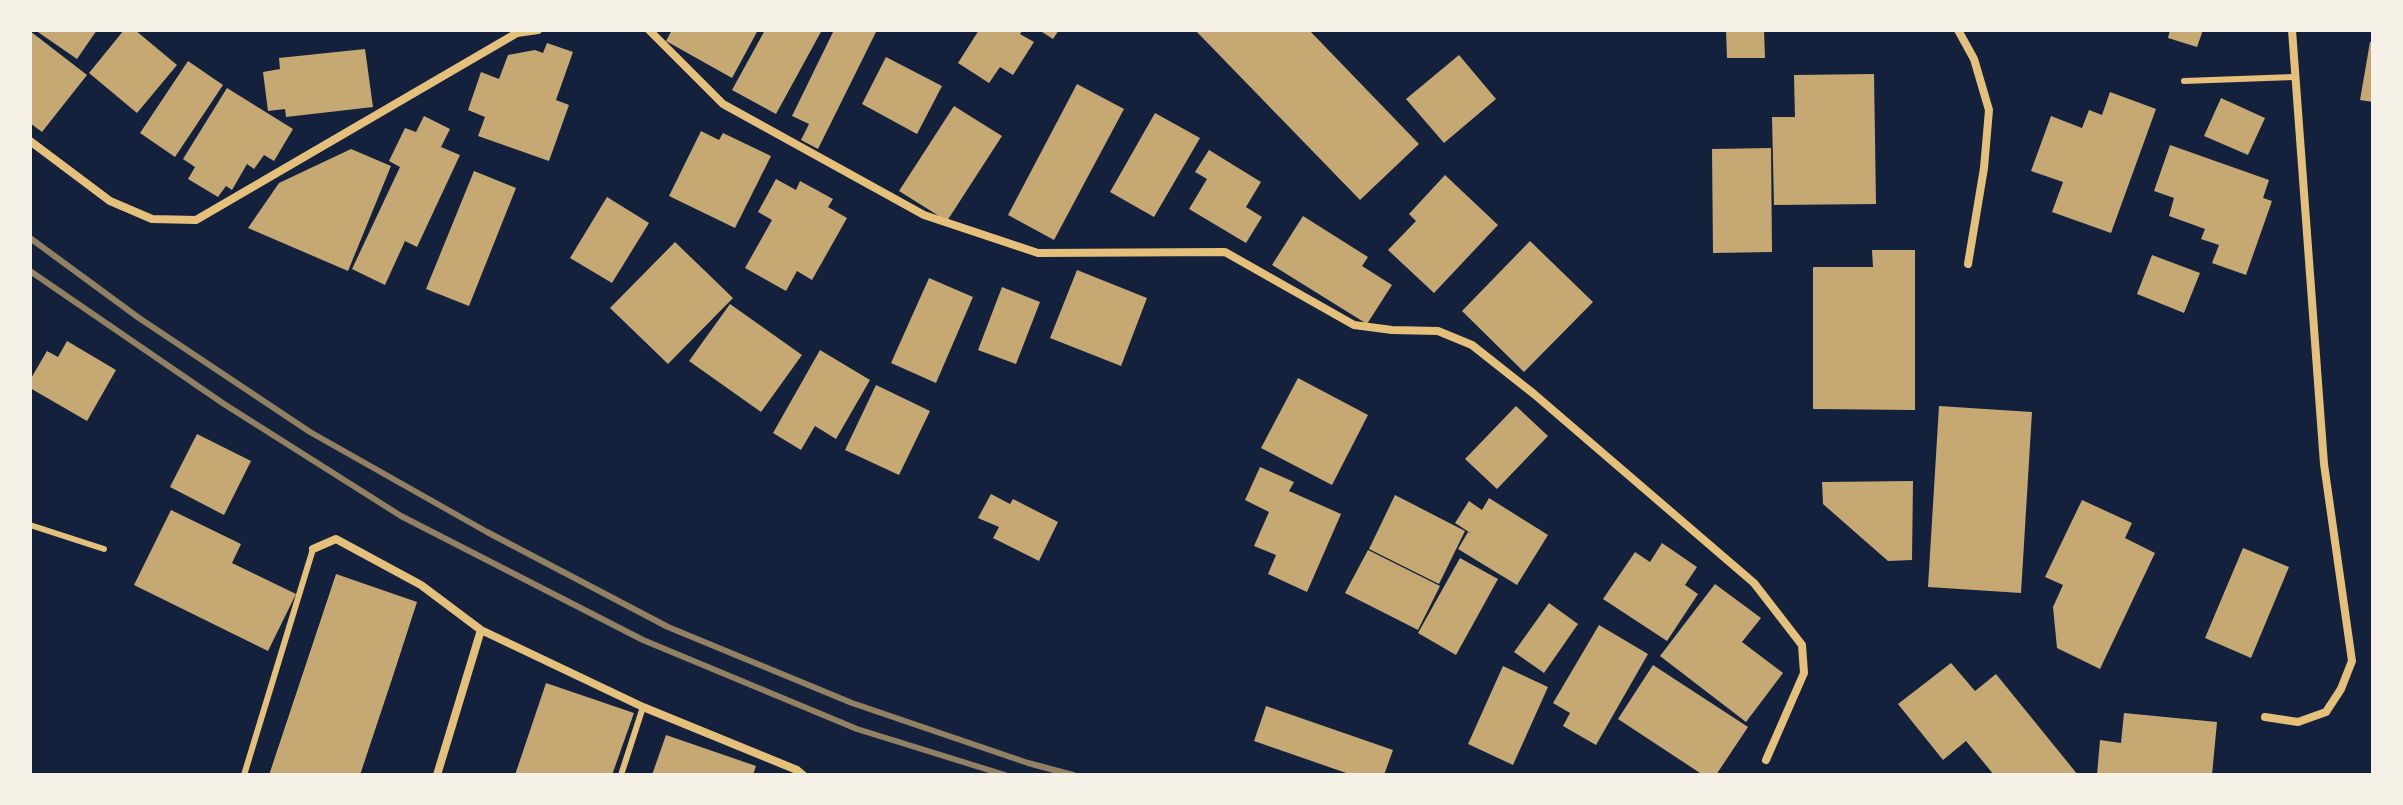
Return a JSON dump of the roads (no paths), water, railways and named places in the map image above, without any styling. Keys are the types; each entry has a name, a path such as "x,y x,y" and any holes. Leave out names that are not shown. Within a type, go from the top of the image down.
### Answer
{"street":[{"path":"30,141 110,201 152,219 196,220 517,33 538,30"},
{"path":"649,30 723,104 924,215 1038,253 1225,252 1354,325 1438,331 1472,345 1534,394 1754,583 1802,645 1804,673 1766,760"},
{"path":"1958,30 1974,59 1989,110 1984,168 1968,264"},
{"path":"2265,717 2298,722 2326,712 2341,689 2352,661 2324,464 2292,30"},
{"path":"313,549 336,539 421,585 481,630 643,707 803,775"},
{"path":"437,775 481,630"}],"lane":[{"path":"2184,81 2294,77"},
{"path":"30,525 104,549"},
{"path":"244,775 313,549"},
{"path":"621,775 643,707"}],"railway":[{"path":"30,238 139,318 310,432 487,532 668,627 852,703 1028,763 1073,775"},
{"path":"30,271 224,404 401,516 643,640 857,729 1005,775"}]}
